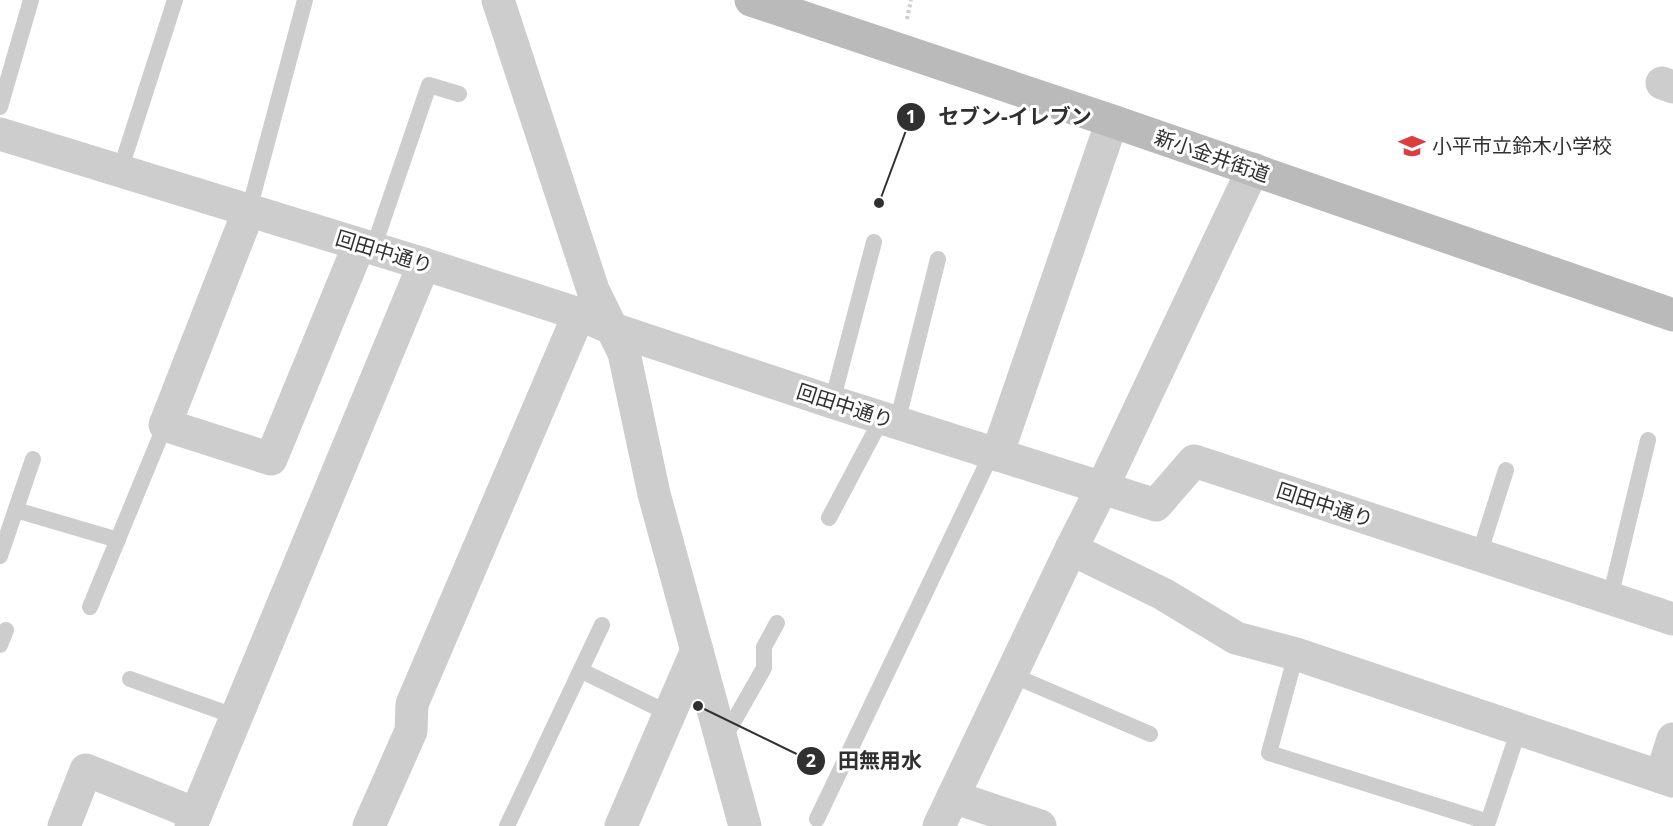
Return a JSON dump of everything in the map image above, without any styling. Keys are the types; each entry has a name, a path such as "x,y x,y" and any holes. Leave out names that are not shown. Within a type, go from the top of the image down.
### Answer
{"main road":[{"name":"新小金井街道","path":"751,0 1113,121 1673,315"}],"street":[{"path":"498,0 593,290 624,353 654,494 745,826"},
{"path":"995,454 1113,121"},
{"name":"回田中通り","path":"0,134 424,264 579,314 614,329 832,402 1156,505 1194,461 1673,619"},
{"path":"939,826 1252,169"},
{"path":"249,210 165,425 271,459 366,247"},
{"path":"64,826 86,770 194,820 424,264"},
{"path":"369,826 411,731 412,704 579,314"},
{"path":"1071,549 1163,594 1236,638 1296,654 1667,779 1673,739"},
{"path":"621,826 697,650"},
{"path":"953,797 1040,826"}],"lane":[{"path":"0,107 31,0"},
{"path":"120,171 175,0"},
{"path":"249,210 305,0"},
{"path":"366,247 429,86 459,94"},
{"path":"832,402 874,242"},
{"path":"829,518 889,420 938,259"},
{"path":"90,607 165,425"},
{"path":"1610,598 1648,440"},
{"path":"817,819 995,454"},
{"path":"0,556 33,459"},
{"path":"1479,555 1506,470"},
{"path":"16,510 118,540"},
{"path":"723,740 764,668 764,647 777,623"},
{"path":"507,826 602,626"},
{"path":"1296,654 1269,753 1488,822 1519,729"},
{"path":"582,671 670,714"},
{"path":"1012,675 1150,734"},
{"path":"130,679 237,717"}],"path":[{"path":"907,19 911,0"}],"place":[{"name":"小平市立鈴木小学校","path":"1412,146"},
{"name":"セブン-イレブン","path":"879,203"},
{"name":"田無用水","path":"698,706"}]}
